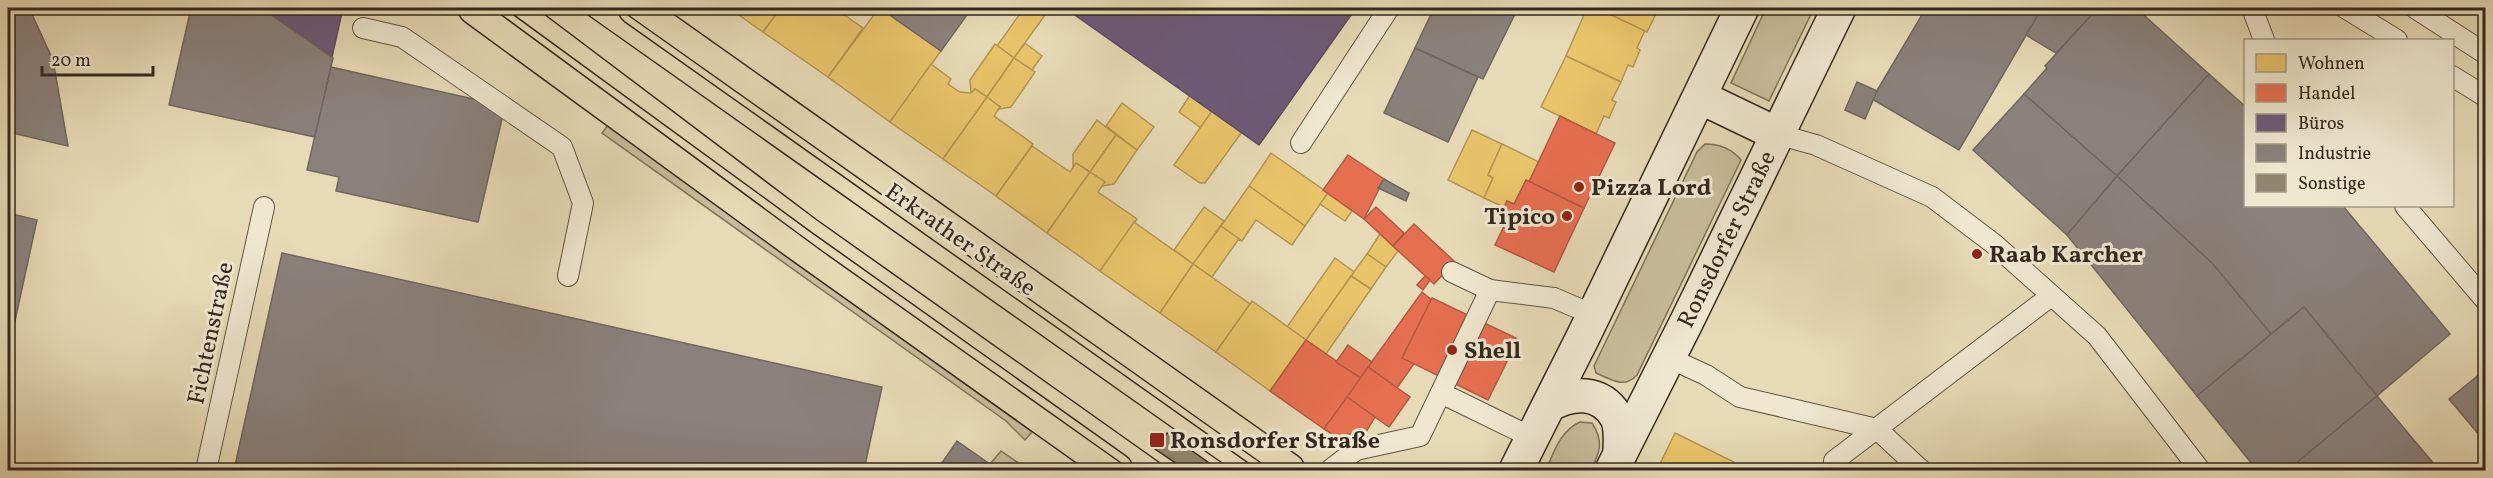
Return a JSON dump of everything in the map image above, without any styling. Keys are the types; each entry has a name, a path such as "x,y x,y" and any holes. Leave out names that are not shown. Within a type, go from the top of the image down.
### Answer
{"main road":[{"path":"475,8 801,246 1116,471"},
{"name":"Erkrather Straße","path":"634,8 1288,471"},
{"path":"1516,471 1742,8"},
{"name":"Ronsdorfer Straße","path":"1616,462 1839,8"},
{"path":"1700,97 1777,134"},
{"path":"1550,405 1575,394 1588,396 1605,404 1617,417 1616,462"}],"lane":[{"path":"1301,143 1389,8"},
{"path":"2252,8 2264,39"},
{"path":"2345,8 2395,39"},
{"path":"2415,8 2486,54"},
{"path":"363,28 402,37 562,147 583,203 568,276"},
{"path":"2454,77 2486,97"},
{"path":"1777,134 1816,145 1932,197 1994,244 2097,336 2200,471"},
{"name":"Fichtenstraße","path":"206,471 264,207"},
{"path":"2406,207 2486,302"},
{"path":"1452,272 1490,290 1554,298 1594,315"},
{"path":"1330,471 1356,450 1420,436 1490,290"},
{"path":"1834,461 2051,296"},
{"path":"1669,358 1706,375 1740,397 1877,429 1921,471"},
{"path":"1441,393 1533,438"}],"shaded area":[{"path":"1766,8 1814,8 1769,101 1731,83"},
{"path":"608,125 1032,432 1025,440 1006,421 602,133"},
{"path":"1705,144 1725,148 1741,160 1637,375 1627,382 1618,382 1596,373 1594,366 1697,152"},
{"path":"1580,422 1592,423 1598,435 1597,458 1591,470 1546,470 1563,436"},
{"path":"1001,451 1029,470 999,470 990,464"}],"building: Wohnen":[{"path":"729,8 781,8 763,32"},
{"path":"781,8 847,8 843,14 863,28 828,77 763,32"},
{"path":"879,8 941,51 890,122 828,77"},
{"path":"1024,8 1050,8 1014,58 997,46"},
{"path":"1587,8 1597,8 1645,30 1637,48 1640,50 1633,67 1628,65 1621,82 1566,56"},
{"path":"1597,8 1659,8 1647,32"},
{"path":"1025,43 1042,56 1032,70 1014,58"},
{"path":"995,44 1014,58 987,97 975,89 971,93 970,80"},
{"path":"1566,56 1621,82 1612,100 1616,102 1609,118 1604,116 1596,134 1541,107"},
{"path":"1014,58 1035,72 1011,107 999,109 1000,107 987,97"},
{"path":"931,64 951,79 948,84 960,92 971,93 975,89 987,97 943,159 890,122"},
{"path":"1190,95 1212,111 1201,128 1179,112"},
{"path":"987,97 1000,107 994,116 1033,144 996,196 943,159"},
{"path":"1122,103 1154,127 1137,150 1106,126"},
{"path":"1212,111 1242,132 1205,183 1200,183 1174,165"},
{"path":"1097,120 1116,135 1090,172 1076,163 1073,167 1073,154"},
{"path":"1472,130 1502,144 1488,175 1493,178 1484,198 1448,180"},
{"path":"1116,135 1137,150 1114,184 1102,186 1105,182 1090,172"},
{"path":"1502,144 1539,162 1529,182 1526,180 1514,204 1507,201 1504,207 1484,198 1493,178 1488,175"},
{"path":"1032,146 1070,172 1076,163 1090,172 1047,233 996,196"},
{"path":"1271,153 1328,193 1305,226 1249,186"},
{"path":"1090,172 1105,182 1098,192 1137,219 1100,271 1047,233"},
{"path":"1249,186 1305,226 1292,245 1256,220 1242,241 1221,226"},
{"path":"1328,193 1352,211 1345,221 1320,204"},
{"path":"1204,207 1224,221 1193,264 1174,250"},
{"path":"1134,222 1193,264 1160,313 1100,271"},
{"path":"1221,226 1242,241 1238,240 1212,277 1193,264"},
{"path":"1380,234 1398,251 1386,267 1367,254"},
{"path":"1367,254 1386,267 1371,289 1351,276"},
{"path":"1335,258 1354,272 1306,340 1287,327"},
{"path":"1193,264 1250,304 1216,352 1160,313"},
{"path":"1351,276 1371,289 1326,354 1306,340"},
{"path":"1252,301 1306,340 1270,391 1216,352"},
{"path":"1675,433 1734,462 1730,470 1657,470"}],"building: Handel":[{"path":"1560,116 1615,143 1584,208 1529,182"},
{"path":"1348,155 1384,179 1364,219 1323,190"},
{"path":"1526,180 1584,208 1554,272 1495,245 1507,220 1500,217 1504,207 1507,201 1514,204"},
{"path":"1376,207 1404,233 1393,246 1364,219"},
{"path":"1414,224 1455,262 1434,284 1393,246"},
{"path":"1425,276 1430,280 1423,290 1417,285"},
{"path":"1422,292 1439,306 1431,318 1441,325 1397,388 1368,367"},
{"path":"1432,298 1518,339 1488,400 1402,358"},
{"path":"1306,340 1361,378 1324,429 1270,391"},
{"path":"1348,345 1372,362 1361,378 1336,362"},
{"path":"1368,367 1410,397 1389,427 1347,397"},
{"path":"1347,397 1375,417 1366,432 1335,436 1324,429"}],"building: Büros":[{"path":"261,8 343,8 332,57"},
{"path":"1065,8 1356,8 1259,145"}],"building: Industrie":[{"path":"8,8 29,8 53,60 68,146 8,132"},
{"path":"191,8 261,8 333,58 315,137 169,105"},
{"path":"880,8 972,8 941,51"},
{"path":"1434,8 1518,8 1483,79 1415,48"},
{"path":"1926,8 2042,8 1959,150 1872,99"},
{"path":"2042,8 2098,8 2056,53 2026,35"},
{"path":"2098,8 2136,8 2209,74 2117,176 2024,94 2047,68 2045,66"},
{"path":"1415,48 1478,77 1448,142 1384,113"},
{"path":"331,67 505,106 478,222 336,191 339,177 307,170"},
{"path":"2209,74 2244,105 2244,207 2344,207 2450,334 2377,396 2304,307 2271,334 2212,263 2117,176"},
{"path":"1857,82 1877,91 1865,119 1845,110"},
{"path":"2024,94 2117,176 2067,235 1973,150"},
{"path":"2117,176 2212,263 2271,334 2197,396 2067,235"},
{"path":"1384,179 1409,193 1406,201 1378,188"},
{"path":"8,213 37,220 8,353"},
{"path":"282,253 882,387 864,470 234,470"},
{"path":"2304,307 2377,396 2288,470 2257,470 2197,396"},
{"path":"2486,369 2486,443 2449,399"},
{"path":"2377,396 2439,470 2288,470"},
{"path":"957,441 990,464 999,470 937,470"}],"building: Sonstige":[{"path":"1167,433 1219,470 1186,470 1155,449"}],"tram line":[{"path":"492,8 822,251 1131,470"},
{"path":"536,8 817,220 1170,470"},
{"path":"578,8 1232,470"},
{"path":"618,8 1271,470"}],"place":[{"name":"Pizza Lord","path":"1579,187"},
{"name":"Tipico","path":"1567,216"},
{"name":"Raab Karcher","path":"1977,254"},
{"name":"Shell","path":"1452,350"},
{"name":"Ronsdorfer Straße","path":"1157,440"}]}
